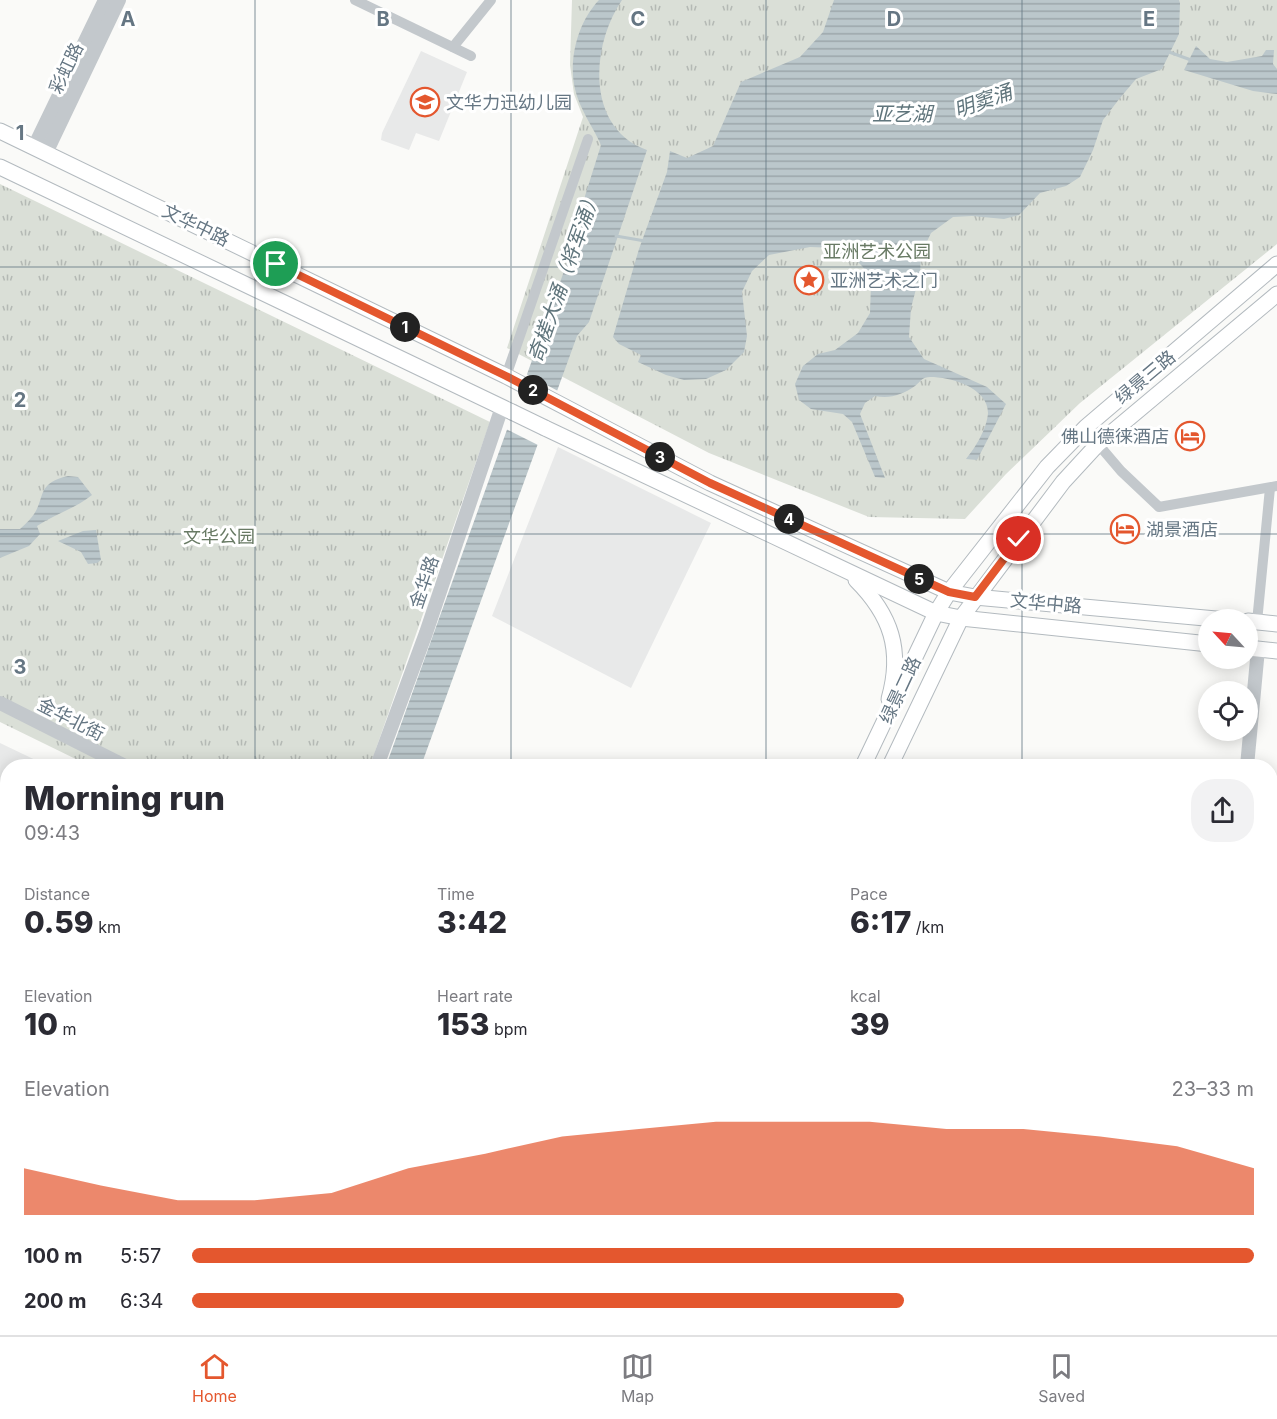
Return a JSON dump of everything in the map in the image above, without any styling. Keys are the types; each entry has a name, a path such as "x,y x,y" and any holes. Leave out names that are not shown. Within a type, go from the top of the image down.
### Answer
{"main road":[{"name":"文华中路","path":"0,131 506,376 710,483 949,592 975,597 1198,617"},
{"name":"文华中路","path":"0,167 936,613 961,618 1198,643"},
{"name":"绿景三路","path":"936,613 949,592 1047,467 1086,427 1277,264"},
{"name":"绿景三路","path":"961,618 1063,482 1098,444 1277,294"},
{"path":"848,571 872,596 888,621 895,653 892,689 881,730"},
{"name":"绿景二路","path":"866,759 936,613"},
{"name":"绿景二路","path":"893,759 961,618"},
{"path":"1258,622 1277,624"},
{"path":"1258,649 1277,651"}],"street":[{"name":"彩虹路","path":"40,150 105,0"},
{"name":"彩虹路","path":"40,150 119,0"},
{"path":"355,0 471,56"},
{"path":"453,47 491,0"},
{"path":"506,376 588,139"},
{"name":"金华路","path":"380,759 507,410"},
{"path":"1098,444 1121,471 1159,507 1273,487 1254,609"},
{"path":"1247,759 1252,669"},
{"name":"金华北街","path":"0,703 111,759"}],"shaded area":[{"name":"文华力迅幼儿园","path":"421,51 467,72 439,141 416,133 409,150 381,140 382,133"},
{"path":"558,447 711,523 631,688 492,616"},
{"path":"0,743 33,759 0,759"}],"green space":[{"name":"亚洲艺术公园","path":"572,0 1277,0 1277,244 1080,403 1006,474 965,519 869,517 709,453 507,348 583,117 574,94 570,65"},
{"name":"文华公园","path":"0,184 490,422 372,759 76,759 0,722"}],"water":[{"name":"奇槎大涌（将军涌）","path":"599,0 622,0 604,39 600,61 600,84 604,105 613,124 627,139 647,150 589,322 577,336 424,759 389,759 581,224 585,196 601,145 577,96 573,66 580,30"},
{"name":"亚艺湖","path":"834,0 1179,0 1180,3 1179,34 1162,69 1136,79 1103,120 1093,150 1080,177 1066,186 1040,193 1019,215 1004,219 953,217 931,233 921,254 920,274 911,308 909,337 924,359 987,387 1006,404 977,460 966,459 983,432 988,413 982,396 966,385 948,379 927,377 901,394 891,397 875,396 865,403 860,414 885,478 875,477 852,422 843,414 811,409 799,400 795,384 803,366 818,354 835,350 858,333 870,313 871,284 863,267 852,256 837,248 810,247 769,255 752,271 742,292 747,336 744,352 726,370 706,379 684,380 666,375 638,362 641,355 619,344 613,337 639,249 667,172 670,151 687,158 713,146 741,82 800,57 823,32"},
{"path":"1196,46 1210,59 1227,62 1262,56 1266,50 1274,50 1273,64 1277,69 1277,94 1253,91 1184,70"},
{"path":"68,476 78,477 92,495 37,526 40,534 29,546 0,558 0,529 20,529 36,511 50,483"},
{"path":"96,530 101,560 97,563 88,564 81,552 58,541 83,531"}],"pier":[{"path":"526,374 558,391 538,445 506,429"}],"waterway":[{"name":"明窦涌","path":"1169,52 1191,60"},
{"name":"明窦涌","path":"616,236 645,241"}],"place":[{"name":"文华力迅幼儿园","path":"425,102"},
{"name":"亚洲艺术之门","path":"809,280"},
{"name":"佛山德徕酒店","path":"1190,436"},
{"name":"湖景酒店","path":"1125,529"}],"route":[{"path":"276,264 506,376 710,483 949,592 975,597 1019,539"}]}
